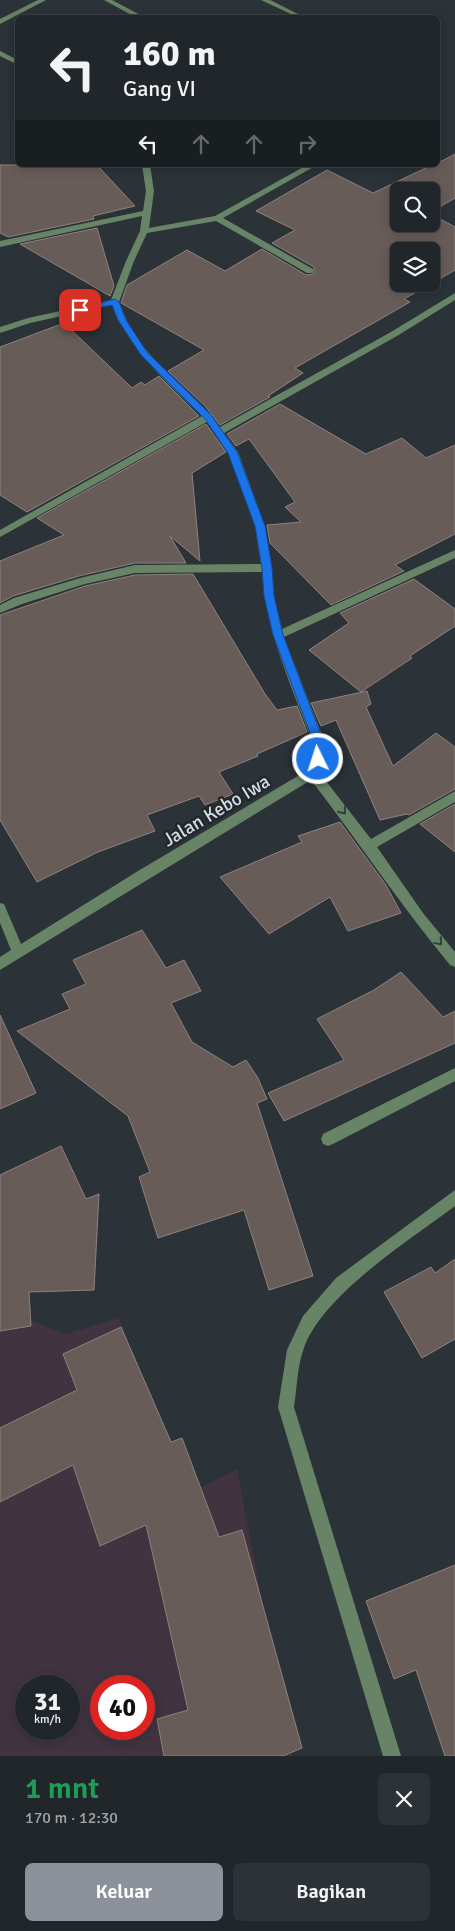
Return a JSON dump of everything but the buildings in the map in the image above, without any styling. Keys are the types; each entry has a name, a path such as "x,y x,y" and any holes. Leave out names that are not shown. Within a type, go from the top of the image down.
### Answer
{"street":[{"path":"0,22 43,0"},
{"path":"107,0 137,15"},
{"path":"264,0 295,15"},
{"path":"0,53 15,61"},
{"path":"146,167 150,191 144,231 130,261 115,302 122,320 144,354 208,417 233,452 260,526 267,568 269,596 278,635 319,743 318,759 313,773 369,846 418,917 455,961"},
{"path":"144,231 217,218 309,167"},
{"path":"0,244 148,212"},
{"path":"217,218 310,270"},
{"path":"219,432 394,334 455,296"},
{"path":"0,330 28,321 115,302"},
{"path":"0,534 208,417"},
{"path":"278,635 455,554"},
{"path":"0,609 18,601 84,581 135,570 267,568"},
{"name":"Jalan Kebo Iwa","path":"0,964 18,951 313,773"},
{"path":"369,846 455,796"},
{"path":"0,908 18,951"},
{"path":"328,1139 455,1074"},
{"path":"392,1756 286,1407 295,1350 308,1321 340,1282 455,1196"}],"shaded area":[{"path":"0,1309 66,1334 119,1318 185,1496 237,1469 292,1756 0,1756"}],"route":[{"path":"80,310 115,302 122,320 144,354 208,417 233,452 260,526 267,568 269,596 278,635 319,743 318,759"}]}
